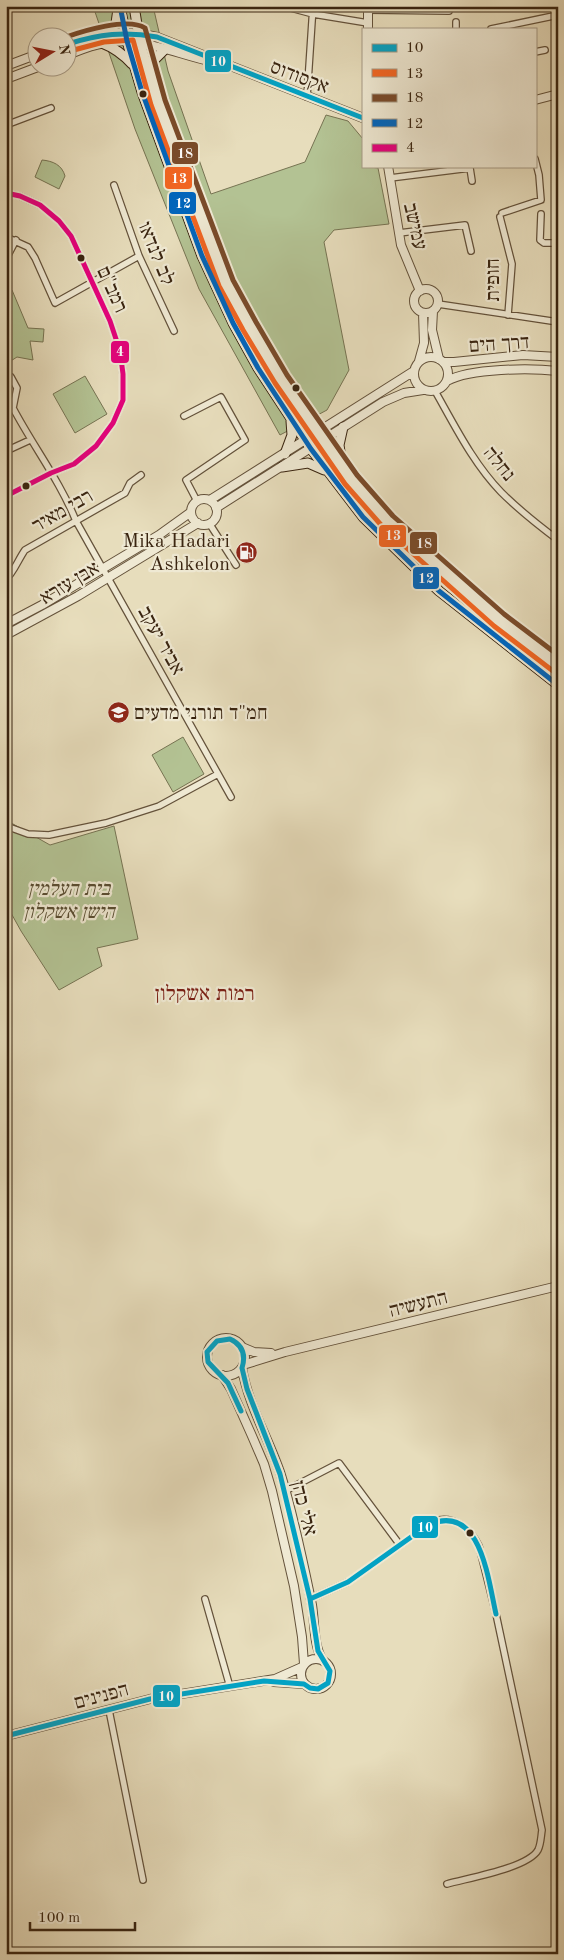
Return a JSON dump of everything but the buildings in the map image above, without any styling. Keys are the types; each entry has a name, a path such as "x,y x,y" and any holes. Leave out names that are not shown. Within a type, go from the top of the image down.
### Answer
{"main road":[{"path":"119,6 134,66 154,126 213,283 258,368 308,445 363,516 439,592 558,685"},
{"path":"108,33 116,23 119,6"},
{"path":"134,6 140,43 169,134 226,283 249,326 281,378 346,472 364,496 388,521 499,620 558,665"},
{"path":"102,44 113,47 122,53 134,66"},
{"path":"150,76 153,61 165,49"},
{"path":"285,454 292,434 291,418"},
{"path":"343,427 340,436 340,454 346,472"},
{"path":"282,467 308,463 324,470 331,476"}],"street":[{"path":"283,6 368,26 368,8 450,11"},
{"path":"308,96 313,6"},
{"path":"496,28 558,15"},
{"path":"456,22 456,28"},
{"name":"אקסודוס","path":"78,41 108,33 125,31 139,33 175,43 362,118"},
{"name":"אקסודוס","path":"78,52 102,44 127,41 227,65"},
{"path":"536,52 545,50"},
{"path":"6,66 28,58"},
{"path":"6,78 28,70"},
{"path":"536,100 558,94"},
{"path":"6,125 51,108"},
{"name":"חופית","path":"508,315 512,264 501,215 541,200 536,162"},
{"name":"עמישב","path":"388,168 401,245 420,291"},
{"path":"390,178 470,168 472,181"},
{"name":"לב לנדאו","path":"114,185 139,256 174,331"},
{"name":"רמב\"ם","path":"6,193 20,196 40,205 59,221 71,236 110,320 120,351 123,374 123,400 113,423 96,446 74,464 51,473 6,496"},
{"path":"541,214 540,240 544,243 558,243"},
{"path":"398,232 465,225 471,252"},
{"path":"6,237 28,247 35,258 55,303 139,256"},
{"path":"6,259 16,240"},
{"path":"320,437 343,427 393,396 423,390 436,391 440,389 447,380 448,370 441,360 432,330 433,311 438,304 438,298 435,293 426,289 420,291 415,298 418,310 423,313 433,311"},
{"path":"438,304 558,322"},
{"path":"423,313 424,343 414,372 415,382 423,390"},
{"name":"דרך הים","path":"441,360 454,362 523,356 558,357"},
{"path":"419,361 427,357 441,360"},
{"name":"דרך הים","path":"447,380 458,376 497,370 558,371"},
{"path":"216,508 282,467 308,445 414,372"},
{"path":"10,408 18,392 11,377"},
{"name":"נחלה","path":"436,391 455,428 482,470 519,509 558,540"},
{"path":"184,416 221,397 244,440 186,480 197,501"},
{"name":"אביר יעקב","path":"10,408 69,503 76,521 231,798"},
{"path":"6,451 30,440"},
{"path":"210,500 216,508 216,517 209,523 198,523 193,519 191,512 192,506 197,501 210,500 285,454 308,445"},
{"name":"רבי מאיר","path":"6,579 10,577 17,561 25,550 125,493 130,483 141,475"},
{"name":"אבן עזרא","path":"6,624 42,605 167,530 191,512"},
{"name":"אבן עזרא","path":"6,635 46,615 198,523"},
{"path":"209,523 236,565"},
{"path":"9,828 28,834 49,835 106,822 159,806 218,774"},
{"name":"התעשיה","path":"243,1366 285,1352 558,1286"},
{"path":"229,1338 237,1342 242,1347 245,1355 243,1366 233,1374 222,1375 214,1371 209,1363 208,1355 211,1346 219,1340 229,1338"},
{"name":"התעשיה","path":"242,1347 260,1353 285,1352"},
{"name":"אלי כהן","path":"243,1366 246,1389 285,1491 310,1599 317,1645 323,1661"},
{"name":"אלי כהן","path":"222,1375 231,1389 252,1436 264,1464 272,1491 295,1594 302,1637 303,1666"},
{"path":"285,1491 339,1463 400,1545"},
{"path":"310,1599 348,1582 428,1525 440,1519 457,1522 464,1526 475,1538 479,1546 496,1614 542,1830 539,1849 531,1858 517,1865 447,1884"},
{"path":"204,1599 230,1687"},
{"path":"313,1659 323,1661 330,1670 328,1683 318,1690 310,1688 304,1684 300,1674 303,1666 313,1659"},
{"name":"הפנינים","path":"6,1736 150,1699 282,1677 303,1666"},
{"name":"הפנינים","path":"264,1681 304,1684"},
{"path":"109,1710 143,1880"}],"green space":[{"path":"93,6 153,6 168,71 211,194 305,162 326,115 348,121 362,138 362,168 378,168 389,224 334,230 324,242 349,370 327,410 280,435 199,289 135,129"},
{"path":"42,160 56,164 64,172 65,176 59,189 35,177"},
{"path":"12,290 28,328 44,329 43,342 30,341 33,360 17,357 6,364 6,291"},
{"path":"85,376 107,414 75,433 53,394"},
{"path":"183,737 204,774 173,792 152,755"},
{"name":"בית העלמין הישן אשקלון","path":"6,820 50,845 114,826 138,939 97,948 102,966 59,990 6,904"}],"transit line":[{"name":"12","path":"120,6 127,41 142,92 202,256 233,323 258,368 311,449 363,517 439,591 558,685"},
{"name":"18","path":"78,34 117,24 137,25 145,28 165,100 233,280 287,375 357,475 393,516 504,614 558,655"},
{"name":"10","path":"78,41 112,34 157,37 362,118"},
{"name":"13","path":"78,49 104,42 133,40 151,105 219,286 275,383 345,484 382,526 494,626 553,671"},
{"name":"4","path":"6,193 20,196 40,205 59,221 71,236 110,321 120,351 123,374 123,400 113,423 96,446 74,464 51,473 6,496"},
{"name":"10","path":"241,1411 228,1383 208,1362 207,1352 217,1341 230,1339 241,1347 244,1359 242,1368"},
{"name":"10","path":"6,1736 150,1699 264,1681 304,1684 310,1688 318,1689 328,1683 330,1671 318,1651 310,1599 280,1474 247,1389 242,1368"},
{"name":"10","path":"310,1599 348,1582 428,1525 446,1521 460,1524 471,1534 479,1548 485,1565 496,1614"}],"place":[{"name":"Mika Hadari Ashkelon","path":"246,552"},
{"name":"חמ\"ד תורני מדעים","path":"118,712"}],"district":[{"name":"רמות אשקלון","path":"205,993"}]}
